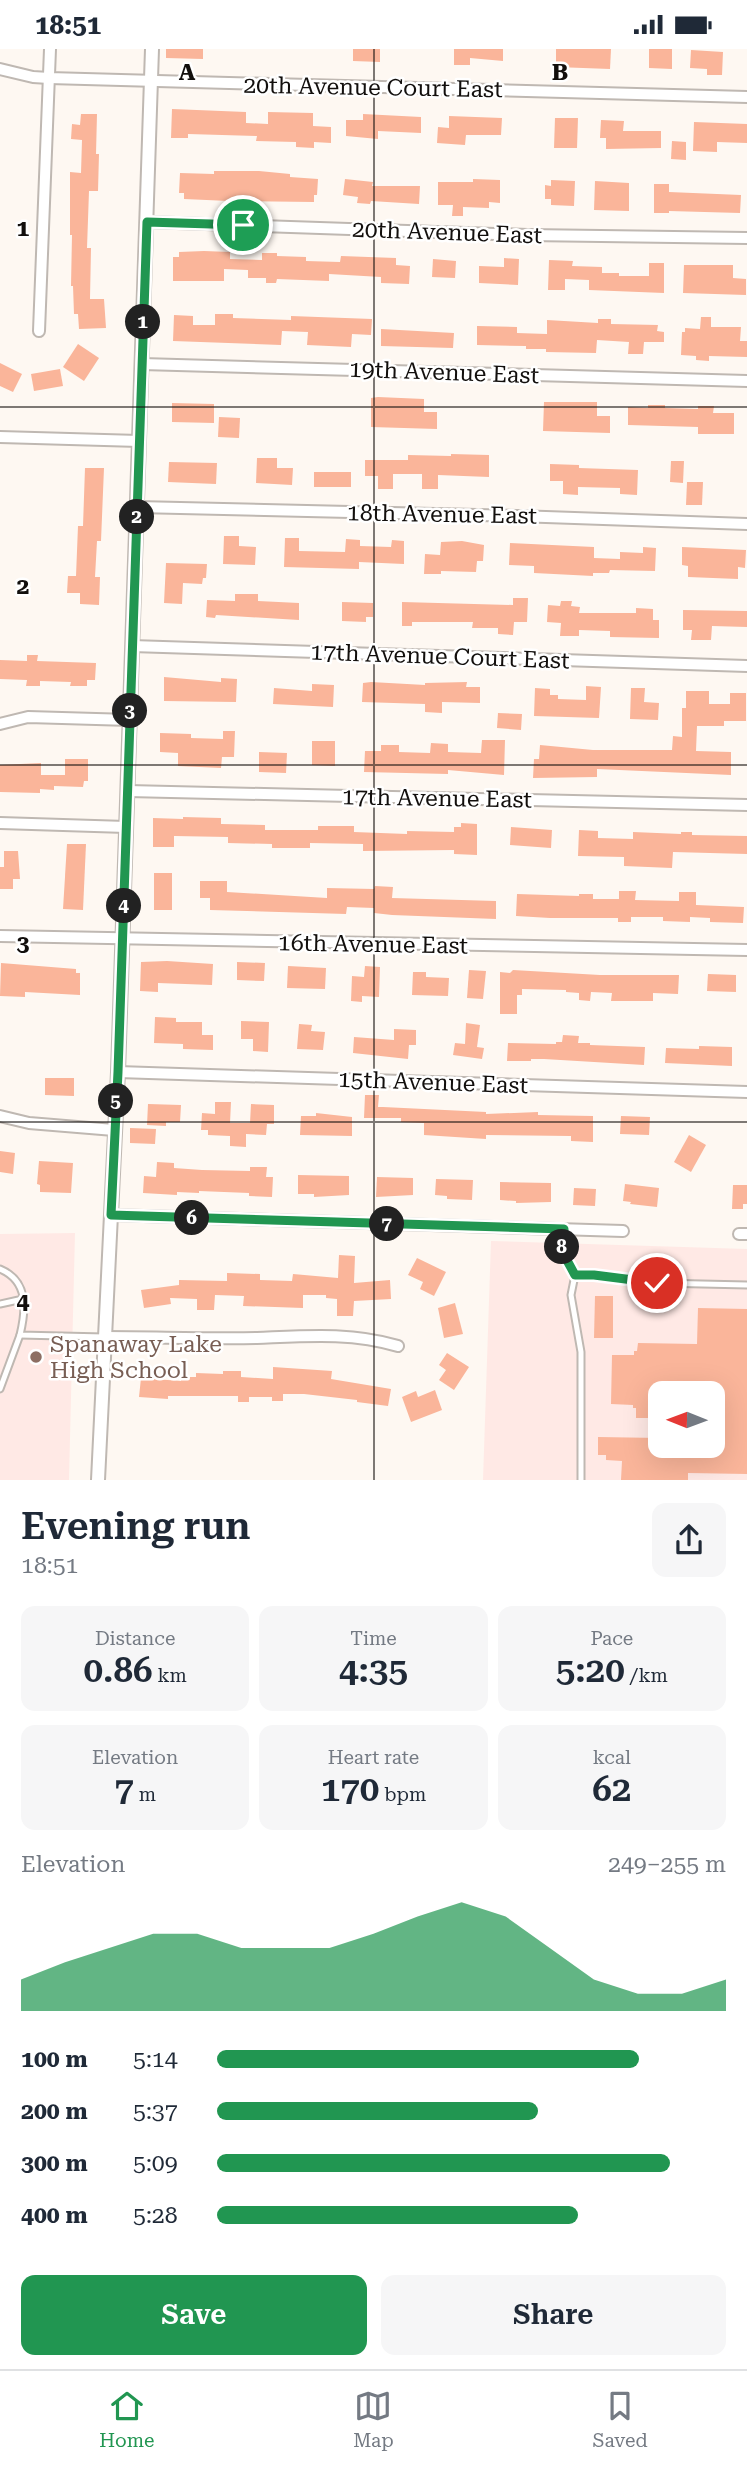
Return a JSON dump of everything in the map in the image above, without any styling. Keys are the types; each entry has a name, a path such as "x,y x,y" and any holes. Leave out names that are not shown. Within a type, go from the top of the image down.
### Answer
{"street":[{"path":"39,331 50,49"},
{"path":"98,1480 118,1072 152,49"},
{"name":"20th Avenue Court East","path":"0,69 49,78 747,97"},
{"name":"20th Avenue East","path":"147,222 515,234 747,238"},
{"name":"19th Avenue East","path":"142,364 747,381"},
{"path":"0,437 139,441"},
{"name":"18th Avenue East","path":"138,507 747,524"},
{"name":"17th Avenue Court East","path":"132,646 747,666"},
{"path":"0,724 28,717 130,720"},
{"name":"17th Avenue East","path":"128,791 747,805"},
{"path":"0,823 126,827"},
{"name":"16th Avenue East","path":"0,936 747,950"},
{"name":"15th Avenue East","path":"118,1072 747,1092"},
{"path":"0,1116 29,1123 114,1130"},
{"path":"111,1215 623,1231"},
{"path":"105,1337 257,1338 323,1335 370,1338 398,1346"}],"lane":[{"path":"564,1229 563,1253 575,1275 570,1295 581,1352 581,1480"},
{"path":"0,1269 14,1278 21,1289 26,1312 0,1389"},
{"path":"575,1275 657,1283 747,1285"},
{"path":"0,1304 23,1299"},
{"path":"20,1335 105,1337"}],"shaded area":[{"name":"Spanaway Lake High School","path":"75,1233 69,1480 0,1480 0,1234"},
{"path":"491,1241 747,1249 747,1480 483,1480"}],"building":[{"path":"166,49 203,49 203,59 166,58"},
{"path":"353,49 380,49 380,62 353,61"},
{"path":"454,49 503,49 503,61 470,58 470,65 454,65"},
{"path":"556,49 611,49 610,69 556,67"},
{"path":"649,49 672,49 672,69 649,68"},
{"path":"691,50 723,52 722,75 707,75 707,69 690,68"},
{"path":"172,109 246,112 246,123 268,124 268,112 313,113 313,126 331,127 331,143 314,142 314,148 296,147 296,142 256,141 257,136 188,134 188,138 171,138"},
{"path":"81,114 97,114 98,191 89,191 87,248 91,248 90,299 104,299 106,328 79,329 78,314 74,314 71,286 70,172 81,173 82,140 71,139 72,124 80,125"},
{"path":"363,114 421,117 421,133 378,131 378,139 346,136 346,120 363,120"},
{"path":"449,116 502,118 501,135 466,135 465,145 437,143 438,127 449,128"},
{"path":"555,118 578,118 577,148 554,148"},
{"path":"601,120 624,121 623,131 661,131 661,148 606,149 606,138 600,138"},
{"path":"694,122 747,124 747,143 717,142 717,152 693,151"},
{"path":"672,141 686,142 686,160 671,159"},
{"path":"214,171 259,171 318,179 317,195 314,195 314,202 229,201 184,199 184,193 179,193 180,173 214,174"},
{"path":"345,179 373,182 372,186 420,186 419,204 371,201 370,204 357,203 358,197 343,195"},
{"path":"473,179 500,180 500,203 489,202 489,208 463,207 463,216 452,216 453,205 438,205 438,182 473,182"},
{"path":"551,180 575,181 574,206 551,205 551,199 545,199 545,185 551,186"},
{"path":"595,181 629,183 629,211 594,210"},
{"path":"654,184 669,184 669,192 741,195 740,213 654,213"},
{"path":"179,252 230,252 230,259 262,260 262,253 306,257 306,261 340,262 341,256 396,258 396,265 410,266 409,284 381,283 381,277 329,274 329,281 277,279 276,283 266,283 266,278 248,278 248,270 224,269 224,281 173,281 173,257 179,257"},
{"path":"504,258 519,259 518,285 479,283 479,266 504,267"},
{"path":"433,259 456,261 455,278 432,277"},
{"path":"549,260 573,261 572,266 602,267 602,273 619,273 619,276 649,276 649,263 664,263 664,293 589,290 589,280 565,279 565,290 548,290"},
{"path":"684,265 733,265 733,278 746,279 746,295 683,293"},
{"path":"215,314 233,314 233,318 291,320 291,316 372,319 371,335 352,334 351,347 307,345 308,332 282,331 281,345 173,341 174,315 193,316 193,325 215,325"},
{"path":"701,317 711,317 711,327 741,327 740,341 747,341 747,357 709,356 709,361 696,360 696,356 681,355 682,332 685,332 685,328 700,329"},
{"path":"598,319 611,319 611,324 658,325 657,331 664,332 664,342 644,342 643,354 628,354 629,342 597,340 596,353 546,352 546,349 526,349 526,346 477,345 477,326 517,327 517,333 547,334 547,320 598,323"},
{"path":"381,329 454,333 453,348 381,346"},
{"path":"78,344 99,358 84,381 63,367"},
{"path":"0,363 22,374 13,392 0,386"},
{"path":"60,369 63,386 34,391 31,374"},
{"path":"371,398 424,399 424,412 437,412 437,429 371,427"},
{"path":"544,402 597,402 597,416 610,416 610,433 543,431"},
{"path":"172,403 214,404 214,423 172,422"},
{"path":"648,405 698,409 698,406 714,406 713,413 734,413 734,434 698,434 698,427 628,425 628,407 648,408"},
{"path":"219,417 240,418 239,438 218,437"},
{"path":"408,455 489,455 489,477 438,475 438,489 422,489 422,474 393,474 393,489 378,489 378,476 365,476 365,460 408,460"},
{"path":"257,458 277,458 277,468 293,468 292,485 256,483"},
{"path":"671,461 684,461 683,483 670,482"},
{"path":"169,462 217,463 216,484 168,482"},
{"path":"550,464 638,470 637,495 620,494 620,488 578,487 578,495 563,494 563,481 550,481"},
{"path":"85,468 104,468 101,541 97,541 95,577 100,577 99,605 80,604 80,593 67,593 68,576 76,576 78,526 83,526"},
{"path":"314,472 351,472 351,487 314,487"},
{"path":"687,482 703,482 702,505 686,505"},
{"path":"224,536 239,536 239,546 256,547 255,565 223,564"},
{"path":"285,538 299,538 299,551 345,552 346,539 360,540 360,546 391,547 392,540 404,541 404,564 359,562 359,569 284,567"},
{"path":"462,541 484,545 483,561 477,561 476,572 441,571 441,574 424,574 425,554 440,555 441,542"},
{"path":"510,543 594,547 594,558 620,559 620,552 643,553 643,547 656,548 655,571 610,570 609,573 593,573 593,576 534,573 534,566 509,565"},
{"path":"682,547 746,550 745,568 738,567 738,579 688,577 688,566 682,565"},
{"path":"166,563 207,564 206,578 203,578 202,584 183,583 182,604 164,603"},
{"path":"235,594 258,594 258,601 299,603 299,620 216,615 215,618 206,617 207,600 235,601"},
{"path":"513,598 528,598 527,622 514,622 513,635 498,634 498,628 472,628 473,622 412,622 412,626 402,626 402,602 513,605"},
{"path":"561,601 572,601 571,606 580,607 579,613 636,613 636,608 653,609 653,620 659,620 659,638 610,637 610,631 579,630 579,636 560,636 561,623 547,622 548,605 560,606"},
{"path":"342,602 373,603 373,617 366,617 366,622 342,621"},
{"path":"683,610 747,611 747,627 712,626 711,640 691,640 692,630 683,630"},
{"path":"27,655 38,655 37,661 96,663 95,680 87,680 87,686 70,686 71,682 40,681 40,686 26,686 27,680 0,679 0,660 27,661"},
{"path":"164,677 221,682 221,678 237,679 236,702 164,701"},
{"path":"467,682 466,687 480,687 480,703 442,702 442,713 425,712 425,704 362,702 363,683 425,685"},
{"path":"312,684 334,685 333,707 273,704 274,688 312,691"},
{"path":"586,686 601,687 599,718 534,716 535,688 550,689 550,695 558,695 558,699 586,700"},
{"path":"631,688 645,688 644,702 659,703 658,720 630,719"},
{"path":"686,691 709,691 709,704 730,704 730,693 746,693 746,721 724,721 724,726 697,726 696,751 731,752 731,775 597,769 597,777 533,778 534,759 539,759 540,745 593,750 672,750 673,736 682,737 682,708 686,708"},
{"path":"498,713 522,714 521,730 497,728"},
{"path":"223,731 235,731 234,757 222,757 221,768 178,766 178,753 160,752 160,733 223,739"},
{"path":"482,740 505,740 504,775 448,770 448,774 364,772 365,751 381,751 381,745 399,745 399,752 430,753 431,743 448,744 448,752 481,753"},
{"path":"312,741 335,741 335,766 312,765"},
{"path":"259,752 287,753 286,773 259,772"},
{"path":"65,759 88,759 88,781 84,781 83,787 54,786 54,790 40,789 40,793 0,792 0,765 41,763 41,775 65,775"},
{"path":"153,818 221,818 221,824 265,825 265,830 318,830 318,826 354,826 354,832 407,834 407,831 454,832 454,827 461,827 461,823 477,824 477,855 454,854 454,850 363,851 363,844 310,843 310,848 272,848 272,844 228,843 228,837 174,836 174,847 153,847"},
{"path":"511,827 552,830 551,848 510,845"},
{"path":"579,830 598,831 598,838 633,839 633,832 747,836 747,854 673,852 672,868 624,866 624,857 578,856"},
{"path":"67,844 86,844 83,910 63,909"},
{"path":"4,851 18,851 20,879 13,879 13,889 0,889 0,867 4,867"},
{"path":"154,873 172,873 172,910 154,910"},
{"path":"200,881 227,881 227,892 327,898 327,888 393,887 392,898 496,901 496,919 392,915 374,913 374,908 347,907 346,914 210,910 210,898 200,898"},
{"path":"619,891 636,891 635,900 679,901 679,892 696,892 696,905 744,907 743,923 710,922 710,918 690,917 690,922 663,921 663,917 631,917 631,922 618,922 618,918 516,916 517,894 593,894 593,899 619,899"},
{"path":"141,962 213,964 212,985 158,983 158,992 140,991"},
{"path":"237,962 265,963 264,981 237,980"},
{"path":"1,963 76,969 76,973 80,973 80,995 25,992 25,997 0,996"},
{"path":"288,966 326,968 325,989 287,988"},
{"path":"365,966 380,967 379,997 362,996 362,1002 351,1001 352,976 364,977"},
{"path":"469,970 486,971 483,999 467,998"},
{"path":"513,970 600,975 679,975 678,994 653,993 653,1001 611,1001 612,993 591,992 590,1001 579,1000 579,993 566,990 522,989 522,995 517,995 517,1014 500,1014 500,972 510,973"},
{"path":"413,972 426,972 426,977 449,978 448,996 412,995"},
{"path":"708,974 736,975 736,992 707,991"},
{"path":"155,1017 176,1018 176,1022 202,1022 202,1035 213,1035 213,1050 183,1049 183,1044 154,1043"},
{"path":"241,1021 269,1022 268,1052 253,1051 253,1039 241,1039"},
{"path":"466,1023 480,1025 477,1047 484,1048 482,1059 453,1055 455,1043 465,1044"},
{"path":"299,1024 312,1025 311,1031 325,1032 323,1050 297,1049"},
{"path":"394,1029 416,1030 416,1045 409,1045 408,1059 353,1053 354,1037 394,1040"},
{"path":"563,1035 579,1036 578,1043 590,1045 645,1047 644,1065 544,1059 507,1061 508,1043 556,1044 562,1042"},
{"path":"699,1046 732,1047 732,1066 665,1063 666,1048 699,1049"},
{"path":"45,1078 74,1078 74,1096 45,1095"},
{"path":"365,1095 379,1095 378,1107 486,1114 538,1112 538,1115 593,1116 593,1142 571,1141 571,1136 486,1135 486,1139 424,1135 424,1123 401,1122 401,1118 364,1118"},
{"path":"215,1102 231,1102 230,1123 250,1123 251,1104 274,1105 274,1124 267,1124 266,1135 246,1134 246,1147 230,1146 230,1136 208,1135 208,1130 201,1130 202,1113 215,1114"},
{"path":"148,1104 181,1105 180,1122 166,1122 166,1126 147,1125"},
{"path":"316,1113 352,1117 352,1136 300,1135 301,1116 316,1116"},
{"path":"621,1116 650,1117 649,1135 620,1134"},
{"path":"130,1128 156,1129 155,1144 130,1143"},
{"path":"689,1135 706,1145 691,1172 674,1162"},
{"path":"0,1151 15,1153 13,1174 0,1172"},
{"path":"39,1161 73,1163 71,1193 40,1192 40,1185 37,1184"},
{"path":"157,1162 174,1163 174,1168 202,1170 250,1171 250,1167 267,1167 266,1177 273,1177 272,1197 249,1196 249,1193 199,1191 177,1192 177,1195 143,1193 144,1176 156,1177"},
{"path":"298,1175 349,1176 349,1195 314,1197 314,1194 298,1194"},
{"path":"377,1177 413,1178 413,1195 376,1197"},
{"path":"436,1179 473,1180 472,1200 447,1199 447,1196 435,1195"},
{"path":"500,1182 551,1183 551,1202 516,1203 500,1200"},
{"path":"625,1184 659,1188 657,1207 623,1201"},
{"path":"733,1185 747,1185 747,1204 743,1204 743,1209 732,1209"},
{"path":"574,1188 596,1189 595,1206 573,1205"},
{"path":"339,1255 355,1256 354,1283 390,1280 391,1299 354,1301 353,1316 337,1316 337,1299 326,1298 326,1295 303,1295 303,1308 243,1306 244,1296 215,1295 214,1310 197,1310 197,1299 170,1298 171,1304 144,1308 141,1290 179,1285 179,1280 227,1281 227,1273 260,1274 260,1280 292,1281 293,1274 338,1278"},
{"path":"417,1258 446,1272 434,1296 420,1289 423,1282 408,1275"},
{"path":"595,1296 613,1296 613,1338 594,1338"},
{"path":"455,1303 463,1334 444,1338 438,1308"},
{"path":"698,1308 747,1309 747,1474 688,1473 688,1480 621,1480 622,1461 606,1460 606,1455 598,1455 598,1437 648,1438 648,1458 725,1458 725,1381 648,1381 648,1418 636,1418 636,1408 633,1408 633,1405 611,1404 612,1355 634,1355 638,1343 697,1344"},
{"path":"447,1353 469,1367 454,1390 439,1380 446,1370 439,1365"},
{"path":"273,1367 332,1371 331,1379 391,1389 388,1406 304,1394 283,1394 283,1401 272,1401 272,1397 249,1397 249,1402 238,1402 238,1396 168,1396 168,1399 139,1397 141,1378 181,1381 181,1377 196,1377 196,1373 223,1374 223,1371 241,1371 241,1377 273,1379"},
{"path":"435,1390 442,1410 411,1422 402,1397 416,1391 418,1397"}],"place":[{"name":"Spanaway Lake High School","path":"36,1357"}],"route":[{"path":"243,225 147,222 111,1215 564,1229 563,1253 575,1275 657,1283"}]}
